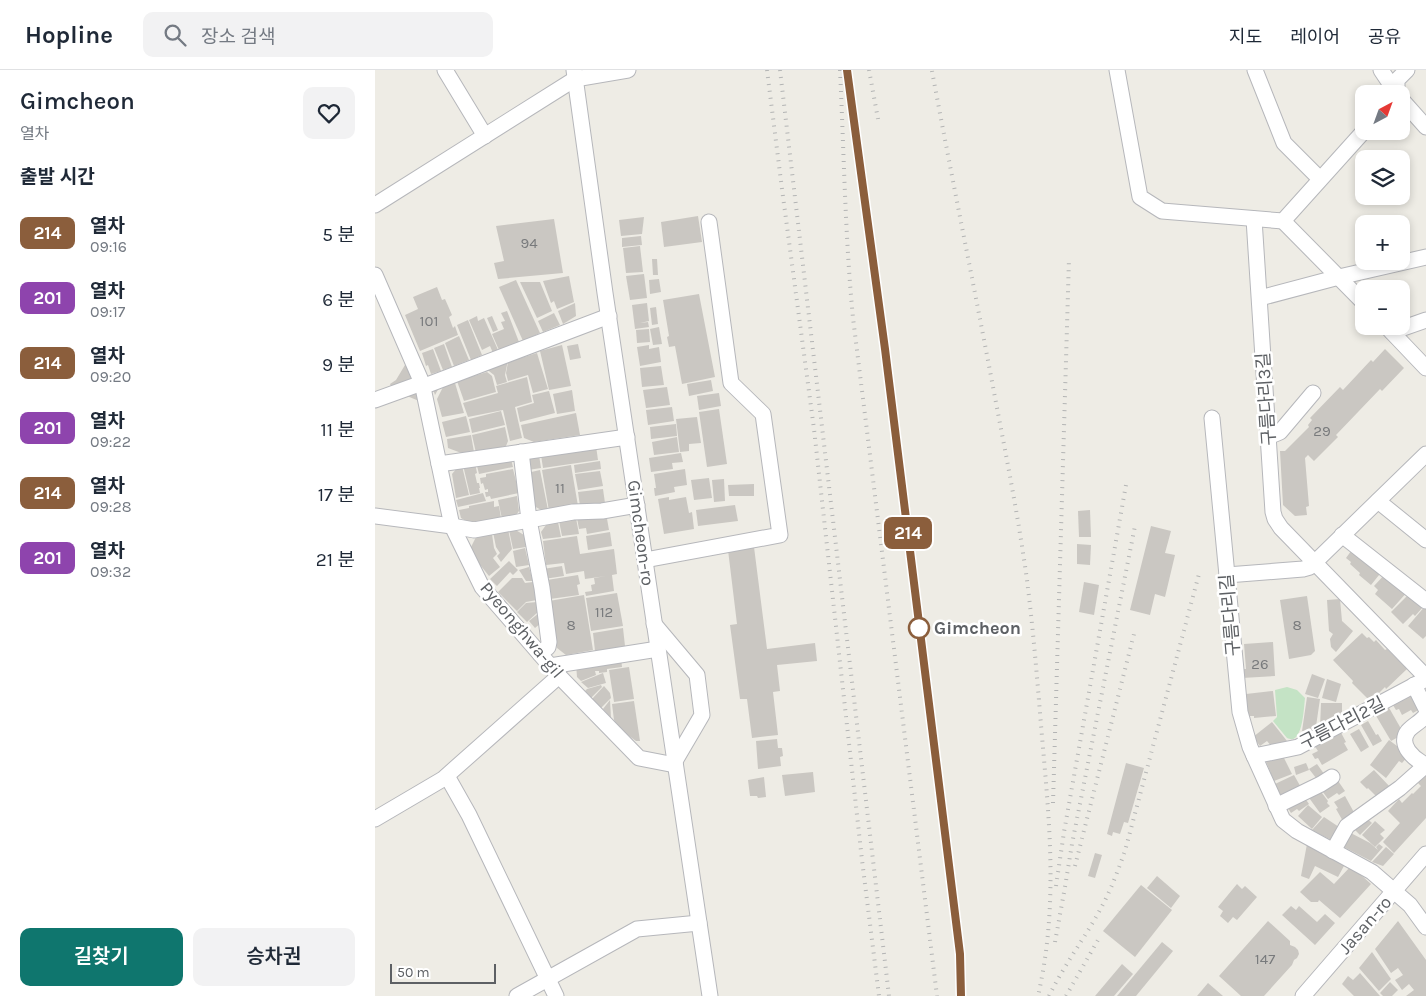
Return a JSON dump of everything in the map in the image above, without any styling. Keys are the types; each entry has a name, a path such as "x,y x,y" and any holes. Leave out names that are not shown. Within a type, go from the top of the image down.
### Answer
{"street":[{"path":"445,70 485,136"},
{"path":"375,205 485,136 574,75 628,70"},
{"path":"1117,70 1140,197 1162,211 1283,221 1355,294"},
{"path":"1255,70 1284,143 1320,179"},
{"path":"1381,70 1391,85"},
{"path":"1397,85 1397,80 1407,70"},
{"name":"Gimcheon-ro","path":"574,75 710,996"},
{"path":"1410,109 1426,127"},
{"path":"1283,221 1356,140"},
{"name":"구름다리3길","path":"1253,219 1260,298 1273,512 1275,518 1281,528 1315,562 1422,681 1426,709"},
{"path":"645,560 780,535 763,414 731,383 709,222"},
{"path":"1260,298 1426,257"},
{"name":"Pyeonghwa-gil","path":"375,275 422,385 452,526 482,587 539,654 639,758 675,763"},
{"path":"375,400 422,385 609,316"},
{"path":"1410,324 1426,320"},
{"path":"1395,335 1426,368"},
{"path":"1268,437 1280,432 1313,393"},
{"name":"구름다리길","path":"1212,418 1240,712 1244,730 1254,756 1283,820 1290,826 1372,872 1410,905 1426,927"},
{"path":"439,464 627,437"},
{"path":"521,452 529,520 542,588 549,642 548,648 539,654"},
{"path":"1227,575 1310,567 1426,454"},
{"path":"1378,501 1426,540"},
{"path":"375,516 474,530 573,512 602,511 637,505"},
{"path":"375,529 391,518"},
{"path":"1342,535 1426,601"},
{"path":"655,624 697,675 702,715 675,763"},
{"path":"375,819 447,776 555,671 658,648"},
{"name":"구름다리2길","path":"1254,756 1298,747 1422,681"},
{"path":"1333,851 1347,826 1400,788 1426,765 1409,752 1406,746 1406,738 1407,732 1422,721 1426,715"},
{"path":"447,776 469,815 556,996"},
{"path":"1277,806 1332,777"},
{"name":"Jasan-ro","path":"1303,996 1426,854"},
{"path":"517,996 637,929 699,923"}],"green space":[{"path":"1287,687 1297,690 1305,698 1300,730 1298,735 1292,739 1287,738 1273,721 1277,717 1275,690"}],"building":[{"path":"698,216 702,242 664,247 661,222"},
{"path":"644,217 642,234 621,236 619,220"},
{"path":"554,219 563,273 498,279 494,263 504,261 496,226"},
{"path":"641,236 642,245 622,247 622,238"},
{"path":"640,246 643,272 626,273 623,248"},
{"path":"652,259 657,259 658,275 653,275"},
{"path":"644,274 647,298 630,300 626,276"},
{"path":"569,276 574,302 557,309 554,301 551,303 543,281"},
{"path":"659,279 661,292 650,294 649,280"},
{"path":"516,280 540,333 523,341 499,287"},
{"path":"520,282 540,282 552,311 537,318"},
{"path":"437,287 442,300 445,299 452,315 449,317 458,335 420,351 405,315 418,309 413,297"},
{"path":"699,294 715,377 682,384 675,346 669,347 663,300"},
{"path":"575,303 576,316 563,324 558,311"},
{"path":"647,303 649,321 640,323 648,322 649,327 635,329 632,305"},
{"path":"656,307 658,324 652,325 650,308"},
{"path":"507,311 519,342 499,350 492,334 504,329 501,322 505,321 501,313"},
{"path":"554,313 560,325 543,332 538,321"},
{"path":"477,316 478,321 484,318 498,350 493,353 490,346 482,350 469,320"},
{"path":"492,316 498,330 493,332 487,318"},
{"path":"468,320 482,355 471,360 457,325"},
{"path":"659,327 662,344 653,345 650,329"},
{"path":"649,329 650,342 637,343 636,330"},
{"path":"459,336 469,360 454,366 445,343"},
{"path":"444,344 452,367 443,370 434,348"},
{"path":"578,344 581,358 570,360 567,346"},
{"path":"562,345 571,386 549,390 540,351"},
{"path":"649,345 649,349 659,347 661,362 640,366 637,347"},
{"path":"433,349 441,371 431,374 422,353"},
{"path":"1385,349 1404,368 1382,391 1380,389 1314,461 1308,455 1305,458 1309,506 1306,507 1307,515 1295,516 1283,505 1280,451 1285,451 1309,427 1308,425 1312,420 1310,418 1340,387 1343,390 1371,360 1373,362"},
{"path":"537,353 548,389 533,393 528,375 508,381 506,373 508,362"},
{"path":"508,360 505,375 507,382 497,385 494,375 485,368 441,384 435,395 429,378"},
{"path":"405,365 424,370 419,401 407,396 396,399 390,384 396,380"},
{"path":"661,366 664,385 642,387 640,368"},
{"path":"487,372 492,376 496,392 464,401 457,381"},
{"path":"527,377 532,402 515,407 522,438 510,441 503,410 468,417 463,403 498,393 496,386"},
{"path":"711,380 713,391 689,396 687,384"},
{"path":"455,383 464,413 442,417 437,399 443,387"},
{"path":"667,387 670,405 646,408 643,390"},
{"path":"572,390 575,411 557,414 553,394"},
{"path":"549,391 555,413 520,422 517,408 534,403 532,395"},
{"path":"719,393 721,406 699,410 697,396"},
{"path":"672,407 674,421 648,425 646,410"},
{"path":"719,409 727,464 707,467 699,412"},
{"path":"501,411 505,425 472,433 469,419"},
{"path":"576,413 580,435 534,442 524,438 521,425"},
{"path":"466,416 470,432 446,437 442,422"},
{"path":"697,417 701,443 689,444 689,451 680,452 676,419"},
{"path":"676,424 677,436 651,439 650,427"},
{"path":"505,427 508,441 506,446 476,453 472,435"},
{"path":"471,435 474,452 464,454 448,448 447,439"},
{"path":"677,437 679,452 654,455 652,442"},
{"path":"596,446 598,460 543,468 541,455"},
{"path":"681,453 683,462 672,463 673,469 651,472 649,458"},
{"path":"539,455 541,468 528,470 529,457"},
{"path":"511,459 513,467 479,474 476,462"},
{"path":"600,461 601,469 575,473 574,465"},
{"path":"475,463 477,473 475,474 477,483 479,483 480,493 470,495 463,465"},
{"path":"571,465 578,506 549,511 542,470"},
{"path":"462,466 469,495 456,498 452,474 458,467"},
{"path":"513,469 519,493 491,499 490,496 486,497 485,492 488,492 488,489 485,490 480,478 486,477 486,474"},
{"path":"685,469 687,485 674,487 675,492 655,496 654,474"},
{"path":"540,470 548,510 543,511 534,506 527,473"},
{"path":"600,471 603,486 578,490 575,474"},
{"path":"709,478 712,498 694,500 691,480"},
{"path":"724,479 725,501 714,502 712,480"},
{"path":"754,484 754,496 729,496 728,485"},
{"path":"603,489 605,503 580,506 578,492"},
{"path":"483,493 486,501 458,507 456,500"},
{"path":"517,496 519,511 513,519 502,519 498,500"},
{"path":"669,497 669,500 686,497 689,513 692,512 694,529 664,534 658,499"},
{"path":"494,501 494,507 499,506 501,518 474,522 461,518 459,510"},
{"path":"735,505 738,521 698,526 696,510"},
{"path":"1090,510 1091,537 1079,537 1078,511"},
{"path":"606,513 609,530 587,534 586,528 579,529 577,518"},
{"path":"576,518 579,534 562,536 559,521"},
{"path":"558,522 561,537 543,539 541,532 546,525"},
{"path":"1151,526 1171,531 1165,553 1175,555 1165,597 1155,594 1150,615 1130,610"},
{"path":"508,529 512,549 501,562 497,556 500,553 496,547 493,532"},
{"path":"514,529 524,535 526,547 513,549 509,530"},
{"path":"610,532 612,546 588,550 586,536"},
{"path":"492,534 497,554 493,558 500,567 489,576 469,551 477,535"},
{"path":"577,536 580,554 614,549 617,574 612,575 614,591 586,596 585,592 592,591 591,585 595,584 594,578 606,576 585,579 584,571 566,574 564,563 546,565 543,541"},
{"path":"1077,544 1091,545 1090,565 1077,564"},
{"path":"754,547 767,649 815,643 817,661 777,665 780,691 773,692 778,735 752,738 747,699 740,699 730,625 737,624 728,550"},
{"path":"1354,547 1383,570 1371,585 1359,575 1360,573 1346,558"},
{"path":"525,548 529,565 516,567 513,551"},
{"path":"509,561 518,570 513,575 510,572 497,586 490,579"},
{"path":"562,566 564,576 544,579 543,569"},
{"path":"529,567 533,581 526,581 519,570"},
{"path":"1387,572 1408,591 1392,609 1375,594 1378,590 1374,586"},
{"path":"578,575 580,584 577,585 579,595 550,599 547,580"},
{"path":"512,578 522,578 525,583 533,582 537,600 526,602 517,611 498,592"},
{"path":"1084,582 1099,585 1094,615 1079,612"},
{"path":"617,593 623,626 591,631 586,598"},
{"path":"1409,594 1423,607 1415,616 1413,614 1403,624 1391,612"},
{"path":"584,595 593,650 566,655 557,648 549,601"},
{"path":"1307,596 1315,651 1311,655 1289,659 1280,600"},
{"path":"1340,599 1342,621 1353,631 1336,652 1331,647 1330,639 1333,634 1329,631 1327,600"},
{"path":"537,602 539,611 527,622 517,612 526,603"},
{"path":"1426,605 1426,636 1423,639 1408,626"},
{"path":"539,613 541,623 535,628 529,621"},
{"path":"623,628 625,646 595,651 593,633"},
{"path":"1362,633 1374,642 1376,640 1407,669 1386,689 1385,687 1377,695 1368,699 1333,660"},
{"path":"1273,642 1275,676 1242,678 1242,669 1246,669 1244,644"},
{"path":"621,658 622,667 607,669 607,672 599,673 599,671 595,671 596,675 581,681 577,677 576,664"},
{"path":"629,667 634,699 614,702 609,670"},
{"path":"603,673 606,683 588,688 581,682"},
{"path":"1312,674 1325,679 1318,698 1305,694"},
{"path":"1327,679 1341,684 1336,702 1322,698"},
{"path":"601,685 602,687 591,698 585,691 587,689"},
{"path":"604,686 610,693 611,698 601,708 592,699"},
{"path":"1273,691 1276,716 1254,718 1254,716 1248,716 1246,694"},
{"path":"1412,691 1422,708 1413,713 1411,710 1402,715 1399,709 1396,710 1391,702"},
{"path":"1307,697 1320,699 1315,733 1302,731"},
{"path":"610,700 611,718 603,709"},
{"path":"634,701 640,741 636,741 621,730 614,720 612,704"},
{"path":"1321,703 1342,703 1342,716 1331,719 1331,723 1320,728"},
{"path":"1388,706 1404,734 1391,741 1375,714"},
{"path":"1368,721 1382,741 1373,746 1361,725"},
{"path":"1272,722 1287,741 1272,747 1267,741 1260,746 1253,737"},
{"path":"1338,727 1348,750 1322,765 1318,758 1315,759 1312,754 1318,751 1312,742"},
{"path":"1359,729 1369,747 1361,752 1350,734"},
{"path":"777,739 778,748 782,748 781,766 758,769 756,741"},
{"path":"1389,740 1409,755 1402,763 1399,761 1386,778 1370,765"},
{"path":"1281,752 1292,774 1274,781 1265,759"},
{"path":"1126,763 1144,768 1128,823 1124,822 1120,834 1113,832 1112,836 1107,834"},
{"path":"1306,763 1309,770 1296,775 1294,767"},
{"path":"1317,764 1327,778 1320,783 1309,769"},
{"path":"1374,770 1391,788 1379,799 1360,782"},
{"path":"813,772 815,792 785,796 782,775"},
{"path":"1294,775 1303,791 1283,801 1275,784"},
{"path":"1426,775 1426,818 1394,853 1383,842 1400,823 1388,811 1399,799 1402,803 1413,794 1421,786 1418,783"},
{"path":"764,777 766,797 750,796 748,780"},
{"path":"1336,778 1345,791 1339,795 1337,793 1328,799 1320,788"},
{"path":"1319,789 1330,806 1320,813 1307,795"},
{"path":"1302,794 1309,804 1299,811 1297,809 1291,813 1286,805"},
{"path":"1345,796 1356,816 1344,823 1334,802"},
{"path":"1308,805 1322,817 1312,829 1298,816"},
{"path":"1363,815 1372,823 1360,835 1354,829"},
{"path":"1324,817 1339,827 1333,841 1312,830"},
{"path":"1375,821 1385,830 1380,834 1384,838 1375,847 1362,835"},
{"path":"1347,831 1370,843 1378,850 1376,847 1379,844 1383,847 1371,861 1340,845"},
{"path":"1307,844 1345,864 1338,877 1315,866 1309,879 1301,876"},
{"path":"1386,847 1394,854 1383,866 1372,862"},
{"path":"1095,853 1102,855 1095,878 1088,876"},
{"path":"1351,866 1371,884 1340,918 1319,900 1318,902 1311,902 1300,892 1320,872 1334,884"},
{"path":"1157,876 1180,896 1171,908 1147,888"},
{"path":"1237,884 1242,889 1245,886 1257,897 1237,920 1233,917 1228,923 1220,916 1223,911 1218,907"},
{"path":"1141,885 1172,910 1135,957 1103,931"},
{"path":"1291,906 1296,910 1299,906 1317,922 1325,914 1335,923 1315,945 1282,915"},
{"path":"1268,921 1290,941 1290,945 1298,950 1299,954 1292,965 1264,996 1241,996 1219,976"},
{"path":"1398,921 1426,960 1426,996 1406,996 1414,990 1409,984 1402,990 1395,980 1403,975 1398,968 1391,973 1375,949"},
{"path":"1162,942 1173,951 1136,996 1117,996"},
{"path":"1372,952 1391,979 1379,991 1359,968"},
{"path":"1122,964 1133,974 1114,996 1095,996"},
{"path":"1360,973 1380,996 1354,996 1342,984 1348,976 1353,980"},
{"path":"1390,982 1398,990 1392,996 1383,996 1380,993"},
{"path":"1208,983 1223,996 1197,996"}],"railway":[{"path":"767,70 814,429 879,996"},
{"path":"780,70 889,996"},
{"path":"840,70 846,225 853,318 937,996"},
{"path":"847,70 885,349 960,954 961,996"},
{"path":"869,70 878,119"},
{"path":"932,71 1009,472 1027,580 1047,794 1050,861 1048,928 1038,996"},
{"path":"1053,803 1069,258"},
{"path":"1056,886 1126,485"},
{"path":"1055,942 1072,844 1135,526"},
{"path":"1049,996 1105,901 1125,851 1199,574"},
{"path":"1075,866 1134,634"},
{"path":"1066,996 1098,940"}],"train":[{"name":"214","path":"847,70 885,349 960,954 961,996"}],"place":[{"name":"Gimcheon","path":"919,628"}]}
